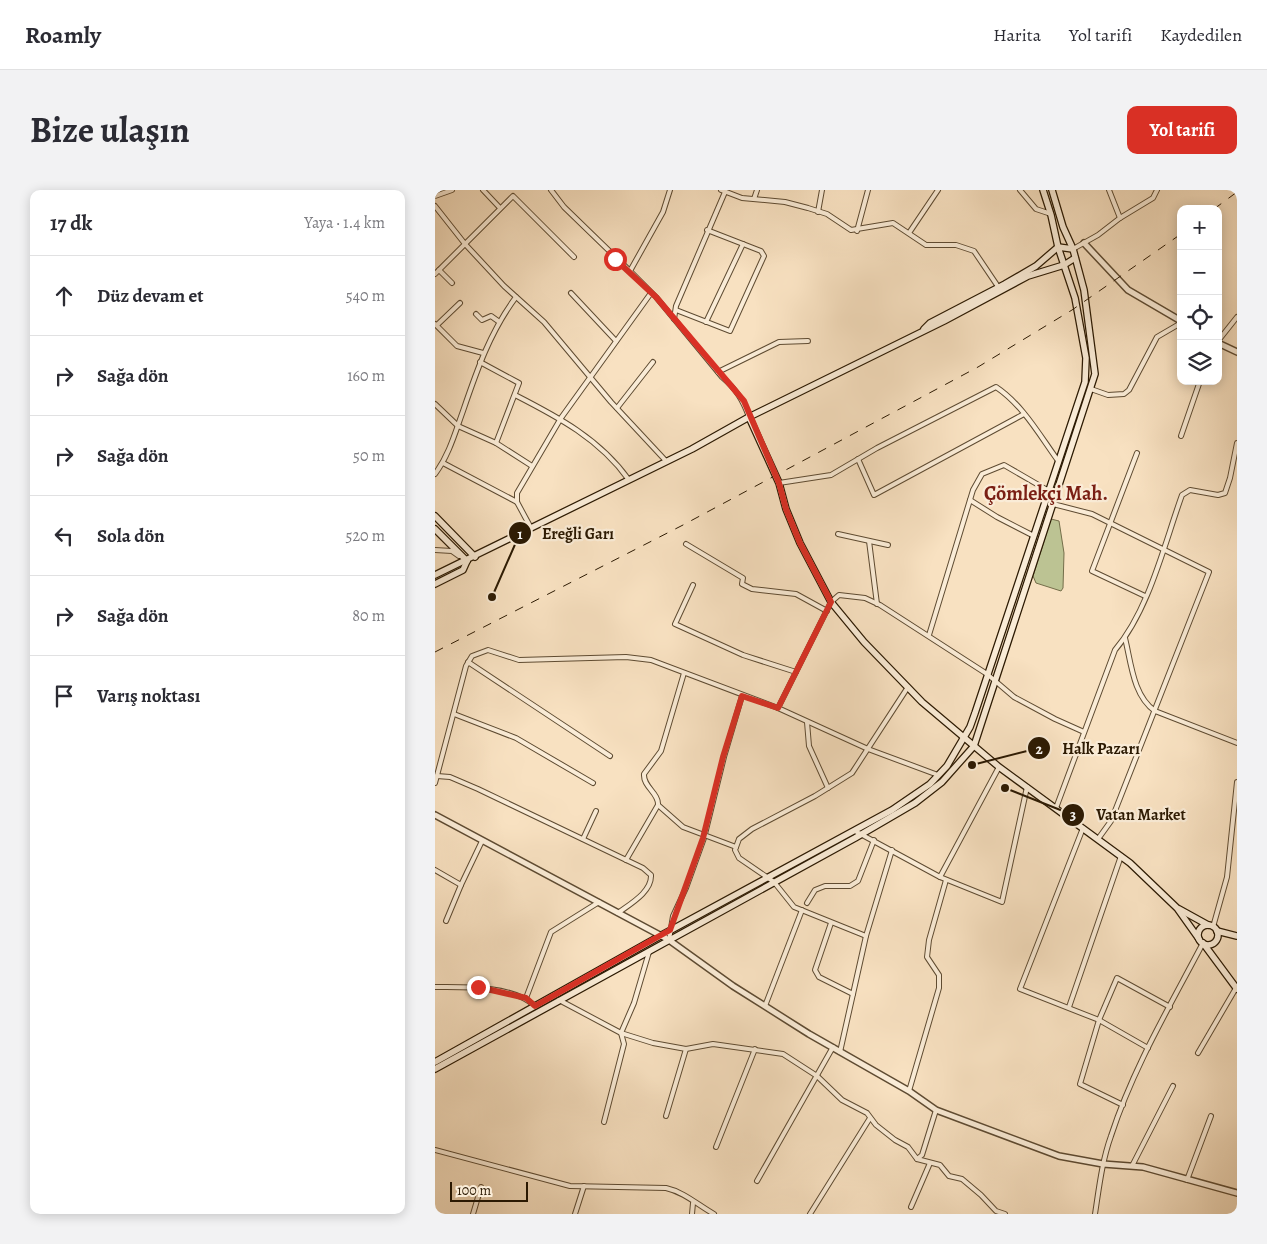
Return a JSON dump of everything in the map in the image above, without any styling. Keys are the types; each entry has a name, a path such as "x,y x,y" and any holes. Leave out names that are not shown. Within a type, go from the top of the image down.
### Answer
{"main road":[{"path":"435,1062 659,936 893,810 930,784 947,766 963,736 970,728 1085,382 1086,358 1075,298 1063,264 1043,190"},
{"path":"435,1069 915,803 942,782 973,746 1095,374 1091,334 1073,249 1063,227 1052,190"},
{"path":"921,332 930,323 999,288 1036,266 1058,247 1073,249"},
{"path":"435,575 629,480 1028,276 1075,258"},
{"path":"749,417 779,483 786,509 800,543 831,602 864,642 908,687 973,746 1121,856 1177,908 1236,988"},
{"path":"435,516 475,557"},
{"path":"435,529 467,561"},
{"path":"435,584 463,570 467,561"},
{"path":"1177,908 1213,928 1237,936"},
{"path":"1201,941 1213,944 1218,936 1213,928"},
{"path":"1201,941 1199,931 1213,928"}],"street":[{"path":"435,196 452,190"},
{"path":"483,190 500,208"},
{"path":"551,190 564,207 651,293 744,401 749,417"},
{"path":"630,271 665,209 670,190"},
{"path":"754,199 757,190"},
{"path":"818,212 822,190"},
{"path":"857,231 868,190"},
{"path":"909,233 938,190"},
{"path":"1020,190 1036,209 1051,215"},
{"path":"1109,190 1120,218"},
{"path":"1073,249 1153,198 1157,190"},
{"path":"674,320 676,310 723,191 742,198 785,202 827,214 851,230 857,231 893,223 926,245 956,245 975,251 999,288"},
{"path":"435,274 513,196 574,257"},
{"path":"435,206 465,244 543,322 589,378 666,461"},
{"path":"676,310 730,331 764,256 761,251 707,230"},
{"path":"1084,242 1128,290 1177,320"},
{"path":"706,322 743,244"},
{"path":"439,270 453,283"},
{"path":"571,293 616,341"},
{"path":"531,528 517,502 517,493 561,418 651,293"},
{"path":"435,474 443,463 458,426 483,353 498,321 516,297"},
{"path":"460,303 436,324 457,346 483,353"},
{"path":"476,314 482,320 491,316 498,321"},
{"path":"1220,340 1237,317"},
{"path":"1091,389 1108,395 1124,394 1129,390 1157,336 1177,324"},
{"path":"718,372 779,342 808,341"},
{"path":"1222,344 1237,352"},
{"path":"480,362 519,383 497,443"},
{"path":"617,408 653,362"},
{"path":"1181,436 1199,385"},
{"path":"779,483 831,474 996,387 1007,395 1024,414 1059,462"},
{"path":"515,395 561,418 582,432 618,465 629,480"},
{"path":"435,404 458,426 497,443 532,466"},
{"path":"858,459 874,495 1024,414"},
{"path":"1056,808 1115,650 1125,638 1145,596 1182,495 1189,490 1218,495 1225,493 1237,442"},
{"path":"1137,454 1092,571 1145,596"},
{"path":"443,463 517,502"},
{"path":"929,635 970,500 981,474 1003,465 1049,491"},
{"path":"970,500 997,517 1034,536"},
{"path":"1053,504 1092,514 1110,525 1209,572 1111,821 1098,839"},
{"path":"838,534 888,545"},
{"path":"869,541 877,604"},
{"path":"686,544 743,578 742,584 752,589 796,594 827,611"},
{"path":"435,550 452,551 467,561"},
{"path":"693,586 675,624 743,655 796,672"},
{"path":"778,708 831,602 839,595 865,598 877,604 929,635 987,674 1014,697 1084,732"},
{"path":"1125,638 1139,695 1146,705 1155,711 1237,743"},
{"path":"435,782 468,662 472,656 488,650 519,660 626,657 651,660 742,696 778,708 868,749 938,775"},
{"path":"468,662 610,756"},
{"path":"626,860 658,805 658,800 645,783 644,774 661,751 684,672"},
{"path":"866,936 794,907 774,882 739,858 735,850 739,839 752,829 852,773 908,687"},
{"path":"669,940 670,930 704,836 723,757 742,696"},
{"path":"454,714 517,738 593,783"},
{"path":"807,722 809,746 828,788"},
{"path":"940,877 999,767"},
{"path":"437,776 450,777 478,789 647,871 651,875 651,881 644,893 618,913"},
{"path":"1213,928 1227,877 1237,782"},
{"path":"855,831 946,880 1002,902 1027,787"},
{"path":"658,805 683,827 736,847"},
{"path":"583,839 596,811"},
{"path":"435,814 669,940 733,986 840,1052 909,1091 936,1110 1059,1156 1103,1164 1132,1166 1237,1193"},
{"path":"1083,828 1020,989 1099,1020 1147,1048"},
{"path":"807,903 815,890 825,886 850,886 858,881 874,840"},
{"path":"446,921 482,841"},
{"path":"840,1052 866,936 892,850"},
{"path":"1069,1007 1121,856"},
{"path":"435,870 461,885"},
{"path":"909,1091 939,988 939,975 927,957 929,940 946,880"},
{"path":"526,998 551,932 599,902"},
{"path":"765,1006 802,910"},
{"path":"831,923 815,970 819,977 853,994"},
{"path":"1095,1214 1103,1164 1123,1105 1147,1048 1170,1007 1201,941"},
{"path":"604,1122 624,1044 621,1033 634,1002 649,950"},
{"path":"1123,1105 1081,1084 1099,1020 1117,978 1170,1007"},
{"path":"435,987 478,987 526,998 535,1006"},
{"path":"1198,1053 1236,988"},
{"path":"559,1000 621,1033 653,1043 686,1049 713,1044 783,1054 817,1076 842,1100 867,1113 895,1140 908,1147 917,1159 940,1165 949,1176 962,1179 981,1195 996,1212 1005,1214"},
{"path":"757,1181 833,1047"},
{"path":"666,1116 686,1049"},
{"path":"716,1147 755,1049"},
{"path":"1132,1166 1173,1086"},
{"path":"917,1159 922,1155 936,1110"},
{"path":"1187,1180 1211,1116"},
{"path":"810,1214 871,1118"},
{"path":"435,1150 570,1186 666,1188 680,1192 693,1203 714,1214"},
{"path":"911,1207 930,1163"},
{"path":"575,1214 584,1186"},
{"path":"473,1214 481,1187"},
{"path":"692,1214 693,1203"}],"green space":[{"path":"1051,519 1059,521 1064,553 1063,588 1061,591 1036,583 1033,576"}],"railway":[{"path":"1219,205 1237,192"},
{"path":"435,652 683,525 978,367 1072,310 1177,237"}],"place":[{"name":"Ereğli Garı","path":"492,597"},
{"name":"Halk Pazarı","path":"972,765"},
{"name":"Vatan Market","path":"1005,788"}],"district":[{"name":"Çömlekçi Mah.","path":"1046,493"}],"route":[{"path":"478,987 526,998 535,1006 670,930 673,916 686,888 703,838 723,757 742,696 778,708 831,602 800,543 786,509 779,483 749,417 744,401 656,297 615,259"}]}
